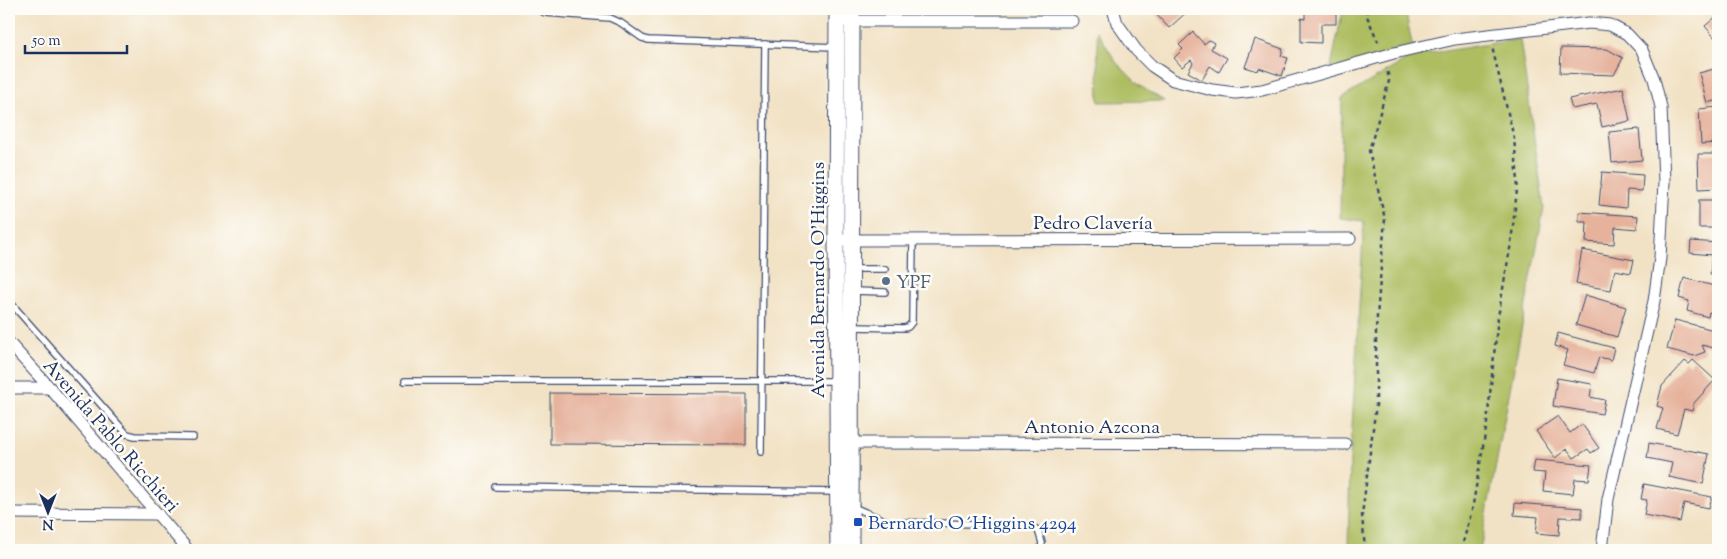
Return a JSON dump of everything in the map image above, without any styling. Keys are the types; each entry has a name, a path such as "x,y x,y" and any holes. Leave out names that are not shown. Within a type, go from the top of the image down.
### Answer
{"main road":[{"name":"Avenida Bernardo O'Higgins","path":"844,381 851,327 851,269 844,240 837,47 845,15"},
{"name":"Avenida Bernardo O'Higgins","path":"845,15 844,443 851,550"},
{"name":"Avenida Bernardo O'Higgins","path":"838,550 847,497"}],"street":[{"path":"1113,9 1117,22 1136,50 1152,66 1173,80 1212,90 1236,93 1262,90 1455,39 1589,22 1610,25 1627,34 1642,50 1654,80 1661,107 1664,182 1660,258 1654,301 1608,499 1602,550"},
{"path":"845,15 1072,21"},
{"name":"Pedro Clavería","path":"844,240 1350,239"},
{"name":"Avenida Pablo Ricchieri","path":"9,343 50,388 188,550"},
{"path":"9,388 50,388"},
{"name":"Antonio Azcona","path":"844,443 1345,444"},
{"path":"9,514 158,514"}],"lane":[{"path":"537,9 545,13 610,18 648,40 837,47"},
{"path":"761,452 765,44"},
{"path":"851,327 908,327 913,319 913,240"},
{"path":"851,269 885,269"},
{"path":"905,269 913,269"},
{"path":"851,292 885,292"},
{"path":"905,292 913,292"},
{"path":"9,301 127,434 135,436 193,437"},
{"path":"405,381 844,381"},
{"path":"496,487 847,497 889,522 1027,525 1038,530 1042,543 1041,550"}],"path":[{"path":"1365,550 1362,515 1376,405 1376,329 1385,219 1369,151 1389,81 1385,56 1366,14 1367,9"},
{"path":"1461,550 1472,510 1487,423 1498,317 1512,243 1518,181 1514,138 1489,35"}],"green space":[{"path":"1343,9 1405,9 1413,49 1330,71"},
{"path":"1097,31 1116,62 1140,86 1164,101 1099,102"},
{"path":"1520,39 1544,208 1480,550 1348,550 1350,461 1364,221 1340,218 1342,98 1413,56"}],"building":[{"path":"1151,9 1190,9 1169,28"},
{"path":"1305,9 1336,9 1336,24 1321,24 1321,43 1301,42 1301,18 1305,19"},
{"path":"1718,15 1718,34 1714,37 1705,26"},
{"path":"1193,32 1204,44 1209,40 1214,43 1211,49 1227,58 1219,72 1210,66 1202,80 1188,72 1193,63 1191,60 1182,67 1174,58 1183,49 1179,45"},
{"path":"1255,39 1283,49 1281,56 1288,58 1282,76 1259,68 1258,71 1245,67"},
{"path":"1561,48 1607,49 1623,58 1614,75 1560,73"},
{"path":"1718,68 1718,100 1707,103 1699,73"},
{"path":"1623,88 1630,121 1602,127 1597,104 1572,109 1569,99"},
{"path":"1718,107 1718,143 1701,144 1699,109"},
{"path":"1639,129 1642,160 1612,163 1609,132"},
{"path":"1698,154 1718,154 1718,188 1699,189"},
{"path":"1602,172 1643,175 1642,191 1627,190 1626,208 1599,205"},
{"path":"1699,200 1718,200 1718,228 1699,228"},
{"path":"1579,212 1638,216 1637,229 1615,227 1614,244 1586,242 1587,222 1579,222"},
{"path":"1691,241 1718,243 1718,275 1710,275 1712,255 1690,253"},
{"path":"1582,250 1634,260 1631,273 1615,270 1611,290 1576,284"},
{"path":"1684,278 1718,287 1716,314 1709,312 1708,317 1687,311 1689,301 1679,298"},
{"path":"1585,295 1626,307 1617,337 1576,325"},
{"path":"1675,320 1718,331 1718,349 1702,345 1705,352 1694,356 1667,349"},
{"path":"1558,333 1614,348 1611,360 1599,357 1594,373 1563,365 1568,350 1555,346"},
{"path":"1693,360 1715,380 1694,403 1692,411 1684,409 1677,434 1657,429 1663,408 1657,406 1662,386 1685,361 1689,364"},
{"path":"1557,378 1592,384 1590,397 1605,400 1602,414 1553,406"},
{"path":"550,393 746,394 746,445 550,444"},
{"path":"1558,416 1570,433 1582,424 1599,448 1591,453 1588,449 1574,458 1567,449 1555,458 1536,431"},
{"path":"1649,443 1709,454 1703,484 1669,477 1672,463 1647,458"},
{"path":"1535,460 1591,465 1589,480 1575,479 1573,494 1543,491 1545,473 1533,472"},
{"path":"1644,484 1712,497 1709,508 1684,503 1680,522 1644,515 1647,500 1641,499"},
{"path":"1515,503 1582,508 1582,518 1560,517 1559,535 1536,533 1538,517 1514,515"}],"place":[{"name":"YPF","path":"886,281"},
{"name":"Bernardo O´Higgins 4294","path":"858,522"}]}
